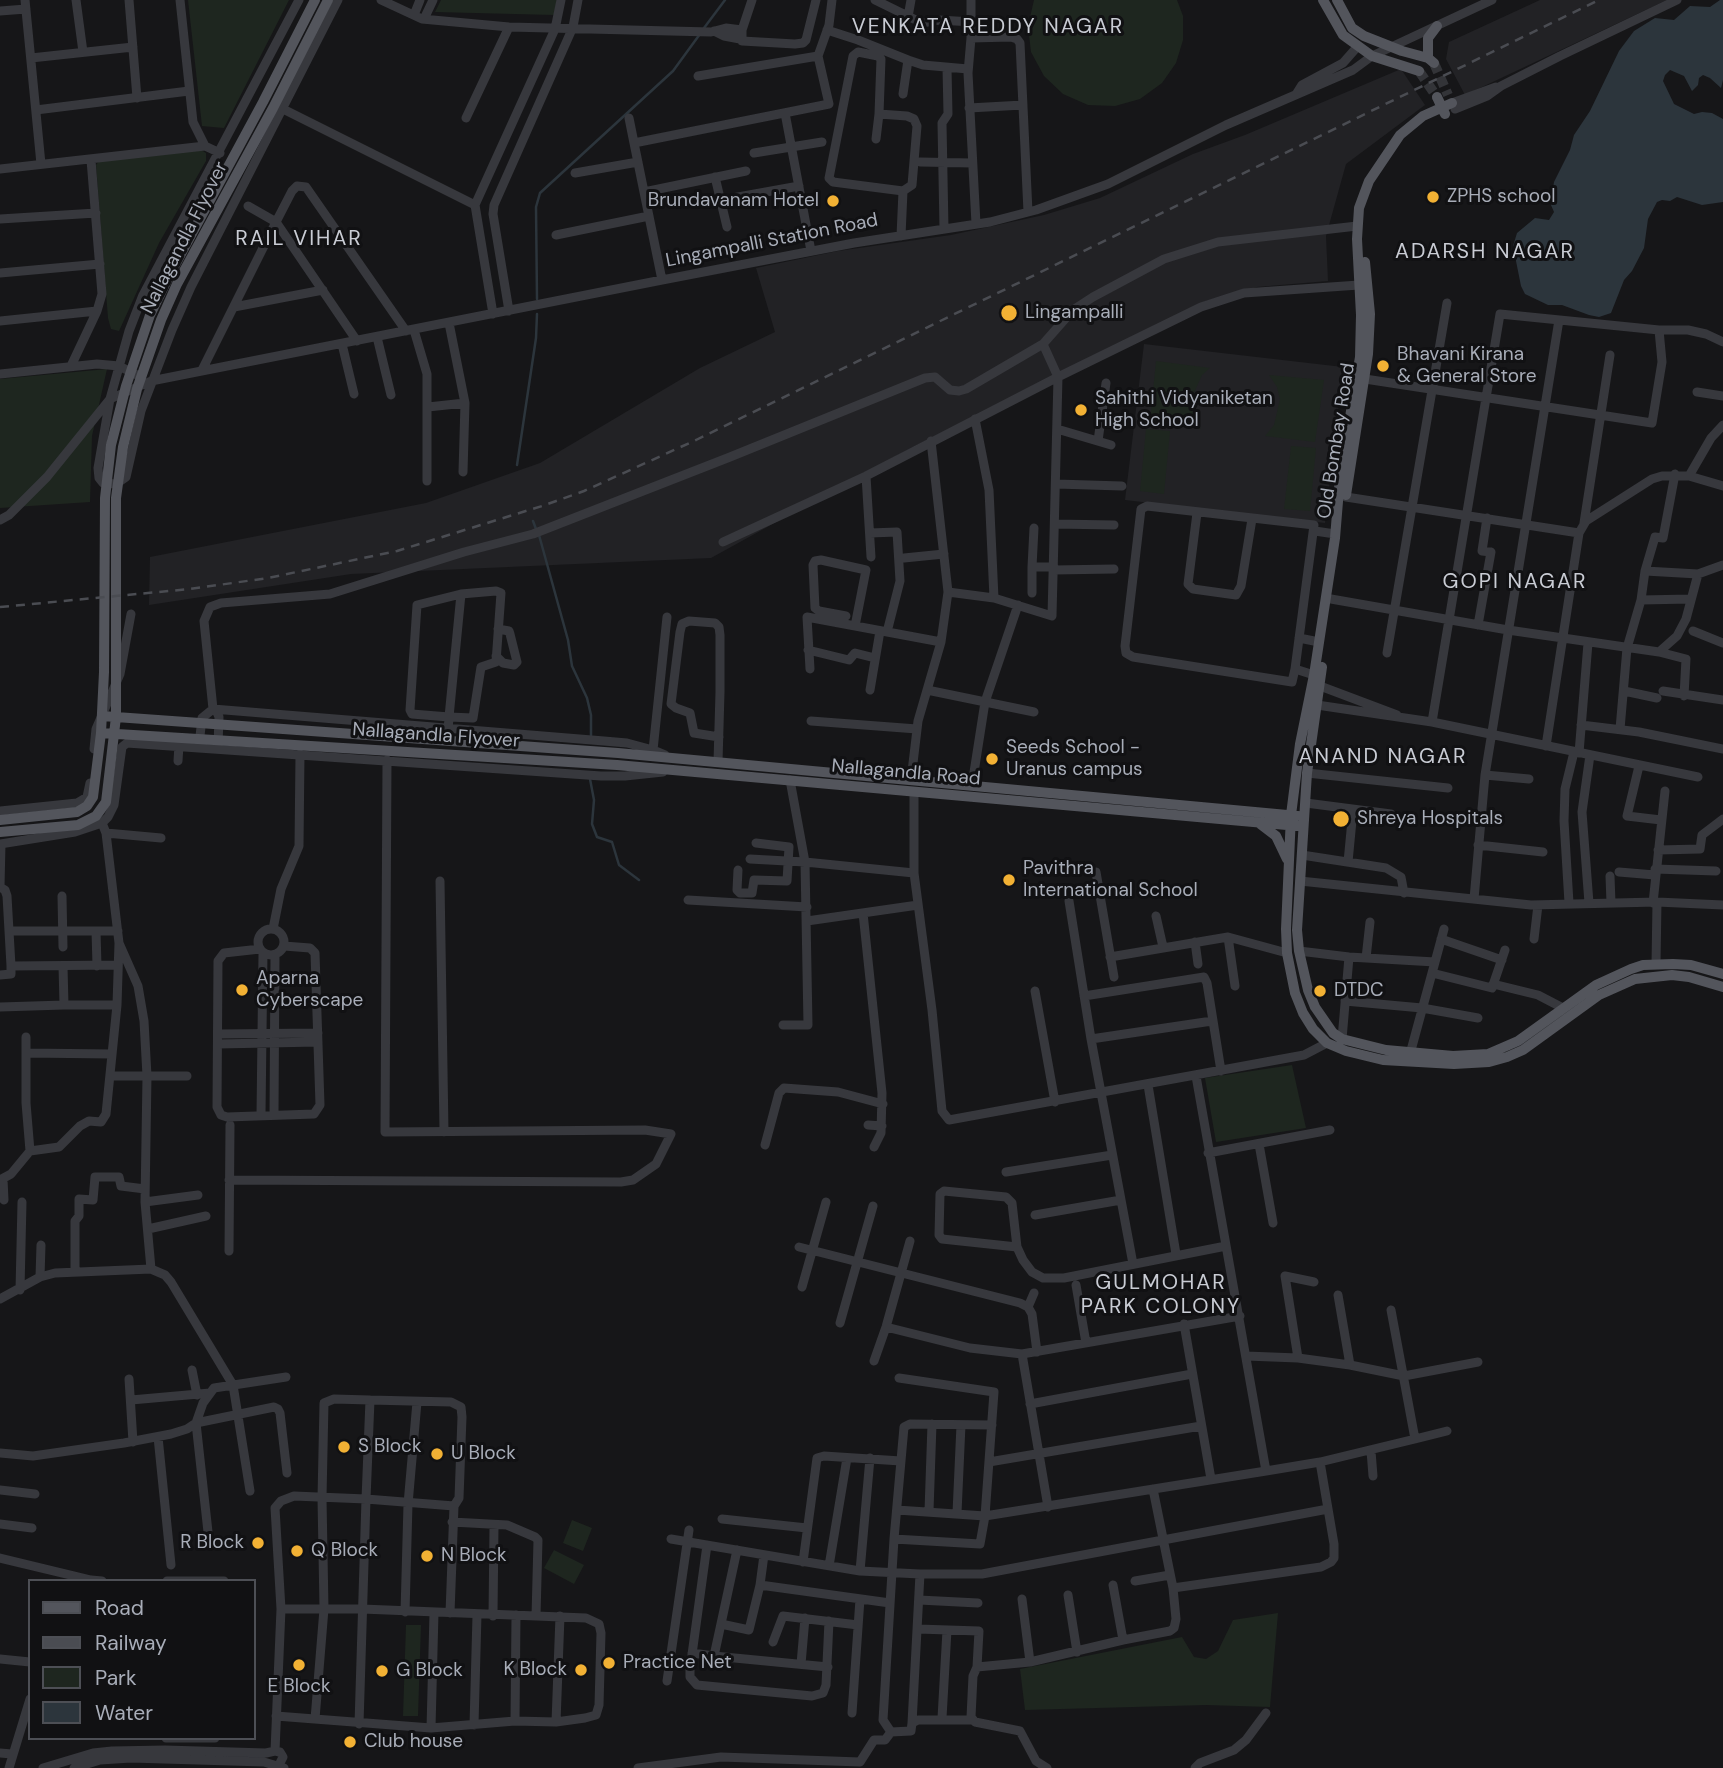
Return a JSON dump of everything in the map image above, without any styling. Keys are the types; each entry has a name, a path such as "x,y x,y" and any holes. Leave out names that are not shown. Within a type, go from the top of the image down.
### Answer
{"main road":[{"name":"Nallagandla Flyover","path":"0,820 76,811 87,806 93,797 102,716 105,498 111,445 126,386 150,315 168,278 315,0"},
{"name":"Nallagandla Flyover","path":"0,832 78,825 96,816 106,802 116,717 116,498 123,447 137,389 161,320 177,284 273,108 328,0"},
{"path":"1337,0 1352,28 1364,36 1431,61 1429,38 1437,26"},
{"path":"1325,1 1343,35 1372,56 1419,71"},
{"name":"Old Bombay Road","path":"1342,1039 1328,1027 1315,1007 1308,990 1297,930 1307,773 1317,705 1319,642 1335,534 1340,477 1360,358 1357,226 1361,201 1369,181 1395,141 1414,122 1446,104"},
{"name":"Old Bombay Road","path":"1317,680 1365,379 1370,326 1363,244 1366,203 1375,183 1401,144 1446,104"},
{"path":"1317,680 1300,744 1291,820 1287,953 1295,993 1303,1013 1313,1029 1327,1043 1346,1051 1408,1063 1489,1062 1522,1050 1599,995 1635,979 1672,975 1723,987"},
{"name":"Nallagandla Flyover","path":"102,716 671,764"},
{"name":"Nallagandla Flyover","path":"101,733 617,759"},
{"name":"Nallagandla Road","path":"671,764 718,762 972,785 1291,820"},
{"name":"Nallagandla Road","path":"671,764 790,780 914,792 1257,822 1291,820"},
{"path":"1291,820 1304,821"},
{"path":"1257,822 1276,836 1285,852 1288,865"},
{"path":"1342,1039 1410,1054 1488,1054 1518,1041 1612,976 1643,965 1691,965 1723,974"}],"street":[{"path":"76,0 83,52"},
{"path":"129,0 137,98"},
{"path":"180,0 193,122 205,146"},
{"path":"299,0 220,153 156,267 129,331 110,400 98,468 99,478 103,483 116,484 126,477 131,444 151,382 191,287 338,0"},
{"path":"381,0 424,19 555,29 573,27 713,31 726,27 741,35 744,42 803,43 816,0"},
{"path":"414,16 420,0"},
{"path":"424,19 433,0"},
{"path":"493,314 475,205 555,29 561,0"},
{"path":"509,311 494,205 573,27 578,0"},
{"path":"741,35 752,0"},
{"path":"634,143 829,104 818,56 827,30 832,0"},
{"path":"875,0 922,23 936,20 972,22"},
{"path":"908,17 911,0"},
{"path":"971,0 968,69 976,224"},
{"name":"Lingampalli Station Road","path":"110,400 151,382 202,370 811,251 976,224 1028,212 1108,184 1226,125 1353,69 1372,56 1492,0"},
{"path":"1446,104 1501,86 1677,0"},
{"path":"0,11 26,4 41,164"},
{"path":"466,118 509,27"},
{"path":"827,30 923,65 968,69"},
{"path":"971,38 1017,39 1020,43 1028,212"},
{"path":"1297,93 1302,85 1343,62 1358,46"},
{"path":"31,58 133,47"},
{"path":"876,139 881,59 878,55 858,52 853,56 829,178 833,182 902,191 912,185 917,126 914,119 879,114"},
{"path":"698,76 818,56"},
{"path":"903,94 908,60"},
{"path":"944,229 942,123 948,114 947,68"},
{"path":"36,110 189,91"},
{"path":"969,108 1023,105"},
{"path":"283,109 475,205"},
{"path":"785,113 811,251"},
{"path":"629,118 662,280"},
{"path":"754,153 822,142"},
{"path":"0,169 205,146 220,153"},
{"path":"71,366 102,295 90,160"},
{"path":"575,173 638,162"},
{"path":"920,162 972,163"},
{"path":"644,192 746,171"},
{"path":"715,177 727,227"},
{"path":"727,199 799,186"},
{"path":"202,370 292,191 297,187 306,187 410,330 427,374 427,481"},
{"path":"901,236 902,191"},
{"path":"248,206 276,222 357,341"},
{"path":"0,219 96,213"},
{"path":"555,235 649,216"},
{"path":"218,748 219,717 214,710 204,621 210,607 221,603 330,594 537,532 925,377 934,377 950,390 966,389 1043,344 1073,310 1164,259 1218,242 1357,226"},
{"path":"0,273 100,264"},
{"path":"156,267 191,287"},
{"path":"723,542 866,476 1201,307 1232,296 1267,290 1360,285"},
{"path":"234,307 323,290"},
{"path":"1387,653 1447,303"},
{"path":"0,321 97,311"},
{"path":"1432,722 1500,314 1659,330 1688,330 1723,342"},
{"path":"1474,900 1485,775 1559,320"},
{"path":"449,323 465,403 463,472"},
{"path":"1365,379 1652,423 1662,362 1659,330"},
{"path":"377,337 391,395"},
{"path":"342,344 354,394"},
{"path":"948,592 994,598 1052,616 1058,377 1043,344"},
{"path":"1546,746 1610,355"},
{"path":"0,374 97,363 119,366 151,382"},
{"path":"1098,441 1106,383"},
{"path":"1697,391 1723,396"},
{"path":"0,520 19,506 47,477 110,400"},
{"path":"428,407 465,403"},
{"path":"975,419 989,490 994,598"},
{"path":"1689,476 1706,446 1723,425"},
{"path":"1057,429 1111,445"},
{"path":"911,780 918,729 941,642 948,592 931,441"},
{"path":"1584,523 1652,479 1675,474 1723,486"},
{"path":"1620,729 1627,649 1641,600 1645,571 1656,537 1663,538 1675,474"},
{"path":"866,476 871,557"},
{"path":"1056,484 1122,486"},
{"path":"1346,497 1579,533"},
{"path":"1147,506 1197,513 1314,525 1292,682 1133,657 1126,653 1141,509 1147,506"},
{"path":"1197,513 1188,584 1193,589 1236,595 1241,586 1252,519"},
{"path":"1478,625 1491,552 1482,551 1487,518"},
{"path":"1055,524 1114,525"},
{"path":"1032,593 1034,528"},
{"path":"1315,531 1335,534"},
{"path":"870,533 897,532 900,581 875,659 870,690"},
{"path":"904,558 944,554"},
{"path":"850,621 866,569 815,561 816,608 819,611 850,621 884,631 941,642"},
{"path":"1645,571 1698,574 1723,565"},
{"path":"1032,567 1114,569"},
{"path":"1660,652 1677,636 1686,619 1698,574"},
{"path":"472,730 481,667 496,662 501,593 496,590 461,594 418,605 410,710 412,714 473,718"},
{"path":"448,729 461,594"},
{"path":"1331,599 1588,643 1660,652 1686,659 1685,696"},
{"path":"1641,600 1690,600"},
{"path":"972,785 985,702 1018,605"},
{"path":"0,811 77,803 87,797 96,729 120,674 131,614"},
{"path":"653,750 667,617"},
{"path":"810,669 807,617 850,621"},
{"path":"718,762 719,737 720,647 719,627 715,623 689,621 682,624 680,632 671,704 690,713 694,733 719,737"},
{"path":"496,656 503,663 514,665 517,662 509,631 498,629"},
{"path":"1693,631 1723,643"},
{"path":"1299,638 1319,642"},
{"path":"1569,903 1564,821 1565,789 1581,725 1588,643"},
{"path":"808,650 849,660 855,653 875,659"},
{"path":"1295,669 1402,718"},
{"path":"927,690 1034,712"},
{"path":"1624,691 1723,700"},
{"path":"1317,705 1432,722 1698,777"},
{"path":"199,747 202,718 214,710 604,741 653,750 671,764"},
{"path":"811,721 918,729"},
{"path":"1581,725 1620,729 1723,748"},
{"path":"94,753 122,747 127,743 177,745 601,776 625,776 671,764"},
{"path":"134,749 173,751 177,745"},
{"path":"177,745 178,761"},
{"path":"0,975 11,974 12,966 7,896 0,887 0,844 75,832 102,822 114,805 122,747"},
{"path":"273,929 281,888 299,846 300,754"},
{"path":"1589,903 1582,812 1590,755"},
{"path":"229,1180 621,1182 634,1180 656,1164 671,1134 645,1130 385,1132 387,760"},
{"path":"92,769 121,766"},
{"path":"1639,766 1627,816 1661,820"},
{"path":"1307,773 1448,788"},
{"path":"1485,775 1529,779"},
{"path":"783,1025 808,1025 805,862 790,780"},
{"path":"1656,964 1655,872 1665,791"},
{"path":"914,792 914,873 943,1115 953,1120 1101,1094 1304,1055 1327,1043"},
{"path":"1306,803 1391,814"},
{"path":"1348,862 1353,810"},
{"path":"1658,850 1700,849 1702,835 1723,819"},
{"path":"4,1200 1,1179 11,1174 30,1151 59,1146 85,1123 101,1122 104,1119 117,1005 119,943 106,833 102,822"},
{"path":"106,833 162,838"},
{"path":"738,870 737,891 750,894 754,880 788,881 789,847 757,844"},
{"path":"1478,845 1543,852"},
{"path":"1302,855 1386,867 1401,877 1404,893"},
{"path":"750,859 914,873"},
{"path":"1611,903 1614,874 1716,871"},
{"path":"1096,872 1114,977"},
{"path":"440,881 444,1132"},
{"path":"1300,881 1538,905 1655,902 1723,905"},
{"path":"62,896 62,947"},
{"path":"688,900 807,907"},
{"path":"1069,901 1091,1039 1133,1264"},
{"path":"807,921 918,905"},
{"path":"1534,939 1538,905"},
{"path":"863,913 883,1104 882,1126 874,1147"},
{"path":"1156,916 1163,947"},
{"path":"1366,958 1370,922"},
{"path":"273,929 283,937 284,946"},
{"path":"261,1115 261,951 258,941 261,933 273,929"},
{"path":"1410,1054 1444,929"},
{"path":"9,931 118,931"},
{"path":"96,931 97,965"},
{"path":"1228,937 1235,986"},
{"path":"1110,957 1228,937 1287,953"},
{"path":"1441,939 1502,960"},
{"path":"1195,942 1198,964"},
{"path":"119,943 138,986 144,1021 147,1076 145,1202 151,1269"},
{"path":"274,1115 275,955 284,946 310,948 315,953 320,1105 318,1111 314,1114 274,1115 261,1115 227,1116 221,1115 217,1107 220,956 224,953 261,951 275,955"},
{"path":"1432,973 1492,988 1505,950"},
{"path":"1299,951 1435,962"},
{"path":"1342,1039 1349,957"},
{"path":"12,966 118,965"},
{"path":"63,966 64,1006"},
{"path":"1084,996 1204,978 1221,1071"},
{"path":"1493,984 1538,995 1563,1008"},
{"path":"1035,991 1055,1102"},
{"path":"1345,1001 1422,1008 1478,1018"},
{"path":"0,1007 117,1005"},
{"path":"1091,1039 1212,1021"},
{"path":"218,1039 261,1032 318,1037"},
{"path":"26,1037 26,1103 30,1151"},
{"path":"218,1039 274,1043 318,1037"},
{"path":"26,1053 112,1054"},
{"path":"110,1076 187,1076"},
{"path":"1196,1076 1266,1471"},
{"path":"1148,1085 1176,1254"},
{"path":"765,1145 782,1089 838,1092 883,1104"},
{"path":"229,1251 230,1125"},
{"path":"868,1125 882,1126"},
{"path":"1208,1153 1330,1130"},
{"path":"1259,1144 1273,1223"},
{"path":"1006,1172 1112,1155"},
{"path":"75,1271 75,1221 79,1216 79,1199 93,1200 95,1177 119,1177 121,1186 145,1189"},
{"path":"1017,1247 942,1239 939,1235 940,1194 944,1191 1006,1197 1012,1203 1017,1247 1032,1272 1043,1278 1064,1278 1226,1246"},
{"path":"145,1202 198,1195"},
{"path":"1035,1215 1121,1200"},
{"path":"20,1290 22,1202"},
{"path":"802,1287 826,1202"},
{"path":"840,1323 873,1206"},
{"path":"148,1229 206,1216"},
{"path":"874,1361 910,1241"},
{"path":"40,1277 41,1245"},
{"path":"799,1247 1020,1303 1028,1307 1032,1314 1037,1352"},
{"path":"0,1299 40,1277 75,1271 151,1269 165,1275 233,1385 250,1491"},
{"path":"1298,1358 1285,1276 1314,1282"},
{"path":"1076,1285 1086,1343"},
{"path":"1028,1307 1034,1293"},
{"path":"1338,1294 1350,1365"},
{"path":"1391,1310 1415,1439"},
{"path":"886,1327 970,1348 1022,1354 1240,1316"},
{"path":"1184,1325 1211,1479"},
{"path":"1022,1354 1048,1507"},
{"path":"1246,1356 1298,1358 1404,1376 1478,1362"},
{"path":"192,1370 197,1395"},
{"path":"1030,1405 1192,1374"},
{"path":"209,1541 196,1423 210,1392 214,1388 286,1377"},
{"path":"894,1539 978,1546 982,1541 994,1392 899,1378"},
{"path":"129,1379 133,1442"},
{"path":"131,1400 210,1392"},
{"path":"315,1719 324,1609 324,1403 334,1399 452,1402 460,1407 459,1498 454,1506 452,1522 450,1613"},
{"path":"359,1724 370,1400"},
{"path":"405,1612 408,1504 417,1402"},
{"path":"0,1453 33,1456 133,1442 187,1429 196,1423 274,1407 278,1409 287,1473"},
{"path":"891,1732 883,1720 904,1427 910,1423 992,1425"},
{"path":"929,1511 932,1424"},
{"path":"957,1513 961,1425"},
{"path":"989,1462 1201,1426"},
{"path":"897,1510 985,1516 1048,1507 1320,1462 1447,1430"},
{"path":"158,1437 171,1565"},
{"path":"1371,1451 1373,1476"},
{"path":"803,1562 816,1461 820,1456 901,1461"},
{"path":"829,1566 847,1458"},
{"path":"860,1571 870,1458"},
{"path":"1173,1588 1328,1564 1334,1558 1335,1551 1320,1462"},
{"path":"977,1667 1030,1662 1174,1628 1176,1619 1173,1588 1153,1489"},
{"path":"0,1490 35,1494"},
{"path":"275,1751 281,1609 275,1508 281,1501 294,1496 454,1506"},
{"path":"671,1539 860,1571 982,1574 1328,1509"},
{"path":"722,1520 807,1528"},
{"path":"452,1522 507,1525 532,1534 538,1540 536,1616"},
{"path":"0,1524 32,1528"},
{"path":"493,1616 494,1526"},
{"path":"667,1681 689,1530"},
{"path":"707,1545 690,1676 697,1685 817,1695 825,1690 829,1621"},
{"path":"714,1656 737,1550"},
{"path":"721,1624 749,1630 764,1555"},
{"path":"0,1558 93,1579"},
{"path":"44,1568 44,1579"},
{"path":"638,1768 721,1756 860,1762 874,1740 884,1740 891,1732 911,1731 920,1574"},
{"path":"1135,1581 1170,1575"},
{"path":"760,1585 890,1603"},
{"path":"1113,1585 1123,1640"},
{"path":"1068,1595 1077,1652"},
{"path":"852,1713 860,1599"},
{"path":"1022,1599 1030,1662"},
{"path":"919,1600 978,1603"},
{"path":"276,1716 432,1728 515,1721 556,1722 596,1715 599,1705 601,1633 598,1624 586,1618 362,1609 281,1609"},
{"path":"432,1728 434,1613"},
{"path":"474,1725 477,1615"},
{"path":"515,1721 516,1615"},
{"path":"556,1722 560,1616"},
{"path":"773,1642 782,1616 858,1625"},
{"path":"801,1664 805,1618"},
{"path":"974,1720 971,1713 973,1676 977,1667 978,1620"},
{"path":"918,1629 979,1631"},
{"path":"942,1718 947,1630"},
{"path":"692,1653 828,1667"},
{"path":"0,1659 28,1662"},
{"path":"9,1768 28,1705"},
{"path":"1195,1768 1200,1763 1234,1750 1246,1740 1266,1713"},
{"path":"912,1723 942,1718 974,1720 1020,1731 1036,1761 1047,1768"},
{"path":"43,1768 134,1750 165,1759"},
{"path":"74,1768 97,1756 247,1760 281,1767 283,1756 275,1751 247,1760"},
{"path":"0,1753 12,1754"},
{"path":"97,1756 108,1768"}],"shaded area":[{"path":"1540,0 1667,0 1465,95 1446,59 1449,42"},
{"path":"1401,69 1425,105 1346,164 1326,236 1328,281 1257,287 1206,301 905,451 711,558 351,574 149,605 150,557 426,503 540,463 700,368 775,332 756,268 838,251 951,235 1044,215 1100,198 1193,154"},
{"path":"1144,344 1343,367 1325,523 1125,500"}],"green space":[{"path":"188,0 289,0 224,128 202,126"},
{"path":"441,0 557,0 554,15 435,12"},
{"path":"1034,0 1177,0 1183,16 1183,40 1176,63 1162,83 1140,99 1115,106 1088,105 1063,94 1044,76 1031,52 1028,26"},
{"path":"201,150 206,153 206,161 159,243 119,331 111,329 96,165 99,161"},
{"path":"1156,361 1210,368 1202,375 1193,395 1192,407 1201,429 1150,421"},
{"path":"107,369 92,436 90,502 0,508 0,379"},
{"path":"1269,375 1324,380 1315,442 1265,436 1274,425 1280,399 1277,387"},
{"path":"1146,429 1170,431 1164,494 1140,491"},
{"path":"1291,446 1316,448 1310,511 1284,509"},
{"path":"1292,1065 1306,1128 1216,1142 1205,1078"},
{"path":"572,1520 592,1528 583,1551 563,1543"},
{"path":"554,1550 584,1565 574,1584 544,1568"},
{"path":"1278,1613 1270,1707 1206,1705 1025,1710 1020,1669 1182,1637 1194,1657 1206,1659 1218,1651 1233,1620"},
{"path":"406,1625 421,1625 418,1716 403,1716"}],"water":[{"path":"1723,0 1721,88 1703,75 1692,91 1684,76 1670,70 1663,81 1674,104 1694,114 1712,113 1723,119 1723,202 1702,205 1677,197 1670,201 1657,202 1648,219 1644,248 1624,280 1611,313 1599,317 1589,315 1562,305 1548,305 1525,294 1513,246 1517,233 1535,218 1549,220 1554,212 1551,205 1554,182 1570,150 1574,135 1590,111 1619,51 1634,31 1655,18 1674,20 1690,6 1710,7"}],"waterway":[{"path":"704,28 725,0"},
{"path":"537,299 536,207 540,193 673,71 700,34"},
{"path":"517,465 536,338 537,314"},
{"path":"533,521 536,529"},
{"path":"539,535 568,640 572,666 587,698 591,715 591,737"},
{"path":"590,779 594,800 592,824 597,837 612,842 619,865 639,880"}],"tunnel":[{"path":"1434,63 1448,95"},
{"path":"1419,71 1437,97"}],"railway":[{"path":"0,607 190,589 268,578 397,551 584,491 696,440 1599,0"}],"place":[{"name":"ZPHS school","path":"1433,197"},
{"name":"Brundavanam Hotel","path":"833,201"},
{"name":"Lingampalli","path":"1009,313"},
{"name":"Bhavani Kirana & General Store","path":"1383,366"},
{"name":"Sahithi Vidyaniketan High School","path":"1081,410"},
{"name":"Seeds School - Uranus campus","path":"992,759"},
{"name":"Shreya Hospitals","path":"1341,819"},
{"name":"Pavithra International School","path":"1009,880"},
{"name":"Aparna Cyberscape","path":"242,990"},
{"name":"DTDC","path":"1320,991"},
{"name":"S Block","path":"344,1447"},
{"name":"U Block","path":"437,1454"},
{"name":"R Block","path":"258,1543"},
{"name":"Q Block","path":"297,1551"},
{"name":"N Block","path":"427,1556"},
{"name":"Practice Net","path":"609,1663"},
{"name":"E Block","path":"299,1665"},
{"name":"K Block","path":"581,1670"},
{"name":"G Block","path":"382,1671"},
{"name":"Club house","path":"350,1742"}],"district":[{"name":"VENKATA REDDY NAGAR","path":"988,27"},
{"name":"RAIL VIHAR","path":"299,239"},
{"name":"ADARSH NAGAR","path":"1485,252"},
{"name":"GOPI NAGAR","path":"1515,582"},
{"name":"ANAND NAGAR","path":"1383,757"},
{"name":"GULMOHAR PARK COLONY","path":"1161,1295"}]}
